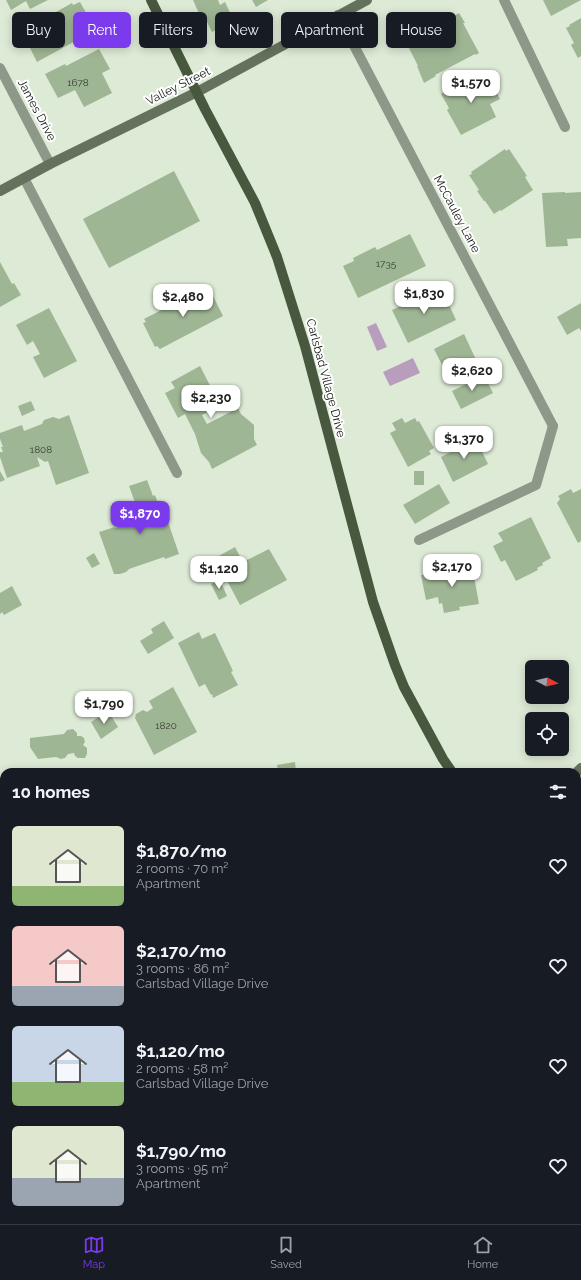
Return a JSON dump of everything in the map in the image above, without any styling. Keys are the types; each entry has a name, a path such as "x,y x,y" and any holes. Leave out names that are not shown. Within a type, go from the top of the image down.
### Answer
{"main road":[{"name":"Carlsbad Village Drive","path":"151,0 255,203 277,257 305,346 373,602 404,687 449,768"}],"street":[{"name":"Valley Street","path":"344,12 367,0"},
{"path":"504,0 565,127"},
{"name":"Valley Street","path":"0,191 50,164 197,92 281,46"},
{"name":"McCauley Lane","path":"355,48 553,426 536,485 419,540"},
{"name":"James Drive","path":"0,68 50,164"},
{"path":"24,178 177,473"}],"shaded area":[{"path":"376,323 387,347 377,351 367,327"},
{"path":"413,358 420,373 390,386 383,372"}],"building":[{"path":"6,0 48,0 30,9 26,1 11,10"},
{"path":"193,0 218,0 220,5 225,2 230,12 215,12 215,30 212,32 207,22 207,12 198,12"},
{"path":"252,0 268,0 256,7"},
{"path":"543,0 581,0 551,16"},
{"path":"80,2 86,12 73,12 73,42 65,47 65,12 56,12 72,3 73,5"},
{"path":"459,13 465,23 463,23 479,53 435,75 436,76 424,83 409,48 456,48 456,15"},
{"path":"581,18 581,56 578,58 571,45 574,43 566,28"},
{"path":"30,48 62,48 37,62"},
{"path":"99,49 110,69 102,73 112,93 84,107 75,90 58,98 45,74 65,64 66,66"},
{"path":"478,74 486,89 493,85 500,99 490,104 496,117 461,135 447,110 449,108 441,94"},
{"path":"505,149 506,151 509,149 527,176 525,177 533,190 494,214 477,191 479,190 469,175 472,174 471,172"},
{"path":"174,171 200,221 109,268 83,219"},
{"path":"581,192 581,238 567,239 568,246 546,247 542,193"},
{"path":"410,234 426,266 358,298 343,266 354,261 353,258 375,247 377,250"},
{"path":"0,262 12,284 14,283 21,295 0,307"},
{"path":"208,286 223,316 160,349 157,346 155,347 143,323 146,322 144,319"},
{"path":"441,287 456,320 408,343 392,310"},
{"path":"581,303 581,331 579,328 567,335 557,317"},
{"path":"49,308 77,361 44,378 33,357 40,354 33,341 27,345 16,325"},
{"path":"464,334 478,364 449,379 434,349"},
{"path":"200,366 220,405 202,415 207,424 238,408 241,414 254,425 254,439 257,445 212,469 209,462 201,453 195,434 185,414 178,418 165,393 175,388 171,382"},
{"path":"484,375 493,393 461,409 452,391"},
{"path":"31,401 35,410 22,416 18,406"},
{"path":"69,415 89,473 56,485 48,461 45,462 37,457 40,466 7,478 0,457 0,452 3,452 1,447 3,447 0,439 0,433 22,425 24,431 42,424 44,420 53,417 59,419"},
{"path":"402,418 405,423 415,418 417,422 419,421 434,448 429,451 431,454 408,467 390,433 396,430 392,423"},
{"path":"476,439 488,464 453,482 441,457"},
{"path":"0,471 5,480 0,482"},
{"path":"414,471 424,471 424,485 414,485"},
{"path":"147,480 153,496 155,495 164,520 167,519 179,554 165,559 164,557 129,569 120,574 114,574 99,532 141,519 129,486"},
{"path":"439,484 450,503 415,524 403,505"},
{"path":"571,489 573,493 581,489 581,541 578,543 557,503 560,499 558,496"},
{"path":"531,517 551,558 542,563 543,565 537,568 538,570 516,581 505,560 501,562 493,546 503,541 498,533"},
{"path":"235,547 243,562 269,549 287,580 240,605 215,558"},
{"path":"94,553 100,564 92,568 86,558"},
{"path":"472,565 479,604 459,607 460,610 444,613 442,603 439,604 438,597 426,600 421,575 456,569 456,567"},
{"path":"220,580 227,596 219,600 211,584"},
{"path":"12,586 22,605 4,615 2,612 0,614 0,593"},
{"path":"164,621 174,638 148,654 140,641 153,633 151,629"},
{"path":"199,632 202,639 215,633 238,685 213,698 205,684 199,687 178,643"},
{"path":"173,687 197,732 154,755 135,718 136,714 143,710 147,712 153,708 149,701"},
{"path":"108,711 118,727 101,739 91,722"},
{"path":"73,729 77,733 77,736 84,738 85,742 83,745 87,748 85,758 78,758 74,753 68,754 65,758 61,759 56,757 38,759 30,747 30,738 64,734 67,730"},
{"path":"295,762 296,768 277,768 277,765"}]}
